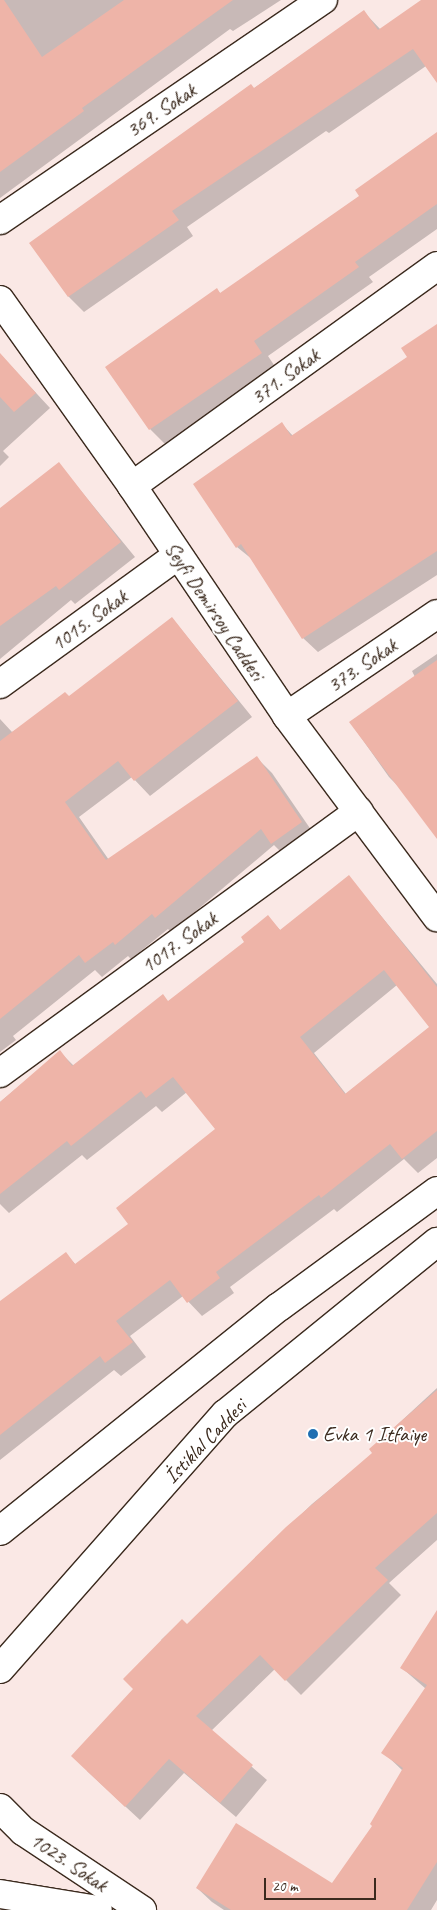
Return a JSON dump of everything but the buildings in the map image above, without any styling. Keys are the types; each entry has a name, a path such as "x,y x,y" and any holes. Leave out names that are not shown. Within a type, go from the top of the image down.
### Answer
{"main road":[{"name":"369. Sokak","path":"0,220 323,0"},
{"name":"371. Sokak","path":"132,486 437,266"},
{"name":"Seyfi Demirsoy Caddesi","path":"0,300 132,486 177,556 287,716 437,917"},
{"name":"1015. Sokak","path":"0,684 177,556"},
{"name":"373. Sokak","path":"287,716 437,614"},
{"name":"1017. Sokak","path":"0,1073 359,811"},
{"path":"0,1530 279,1307 437,1190"},
{"name":"İstiklal Caddesi","path":"0,1669 225,1414 437,1242"},
{"name":"1023. Sokak","path":"0,1808 23,1832 142,1910"},
{"name":"1023. Sokak","path":"0,1894 98,1910"}],"place":[{"name":"Evka 1 Itfaiye","path":"313,1434"}]}
